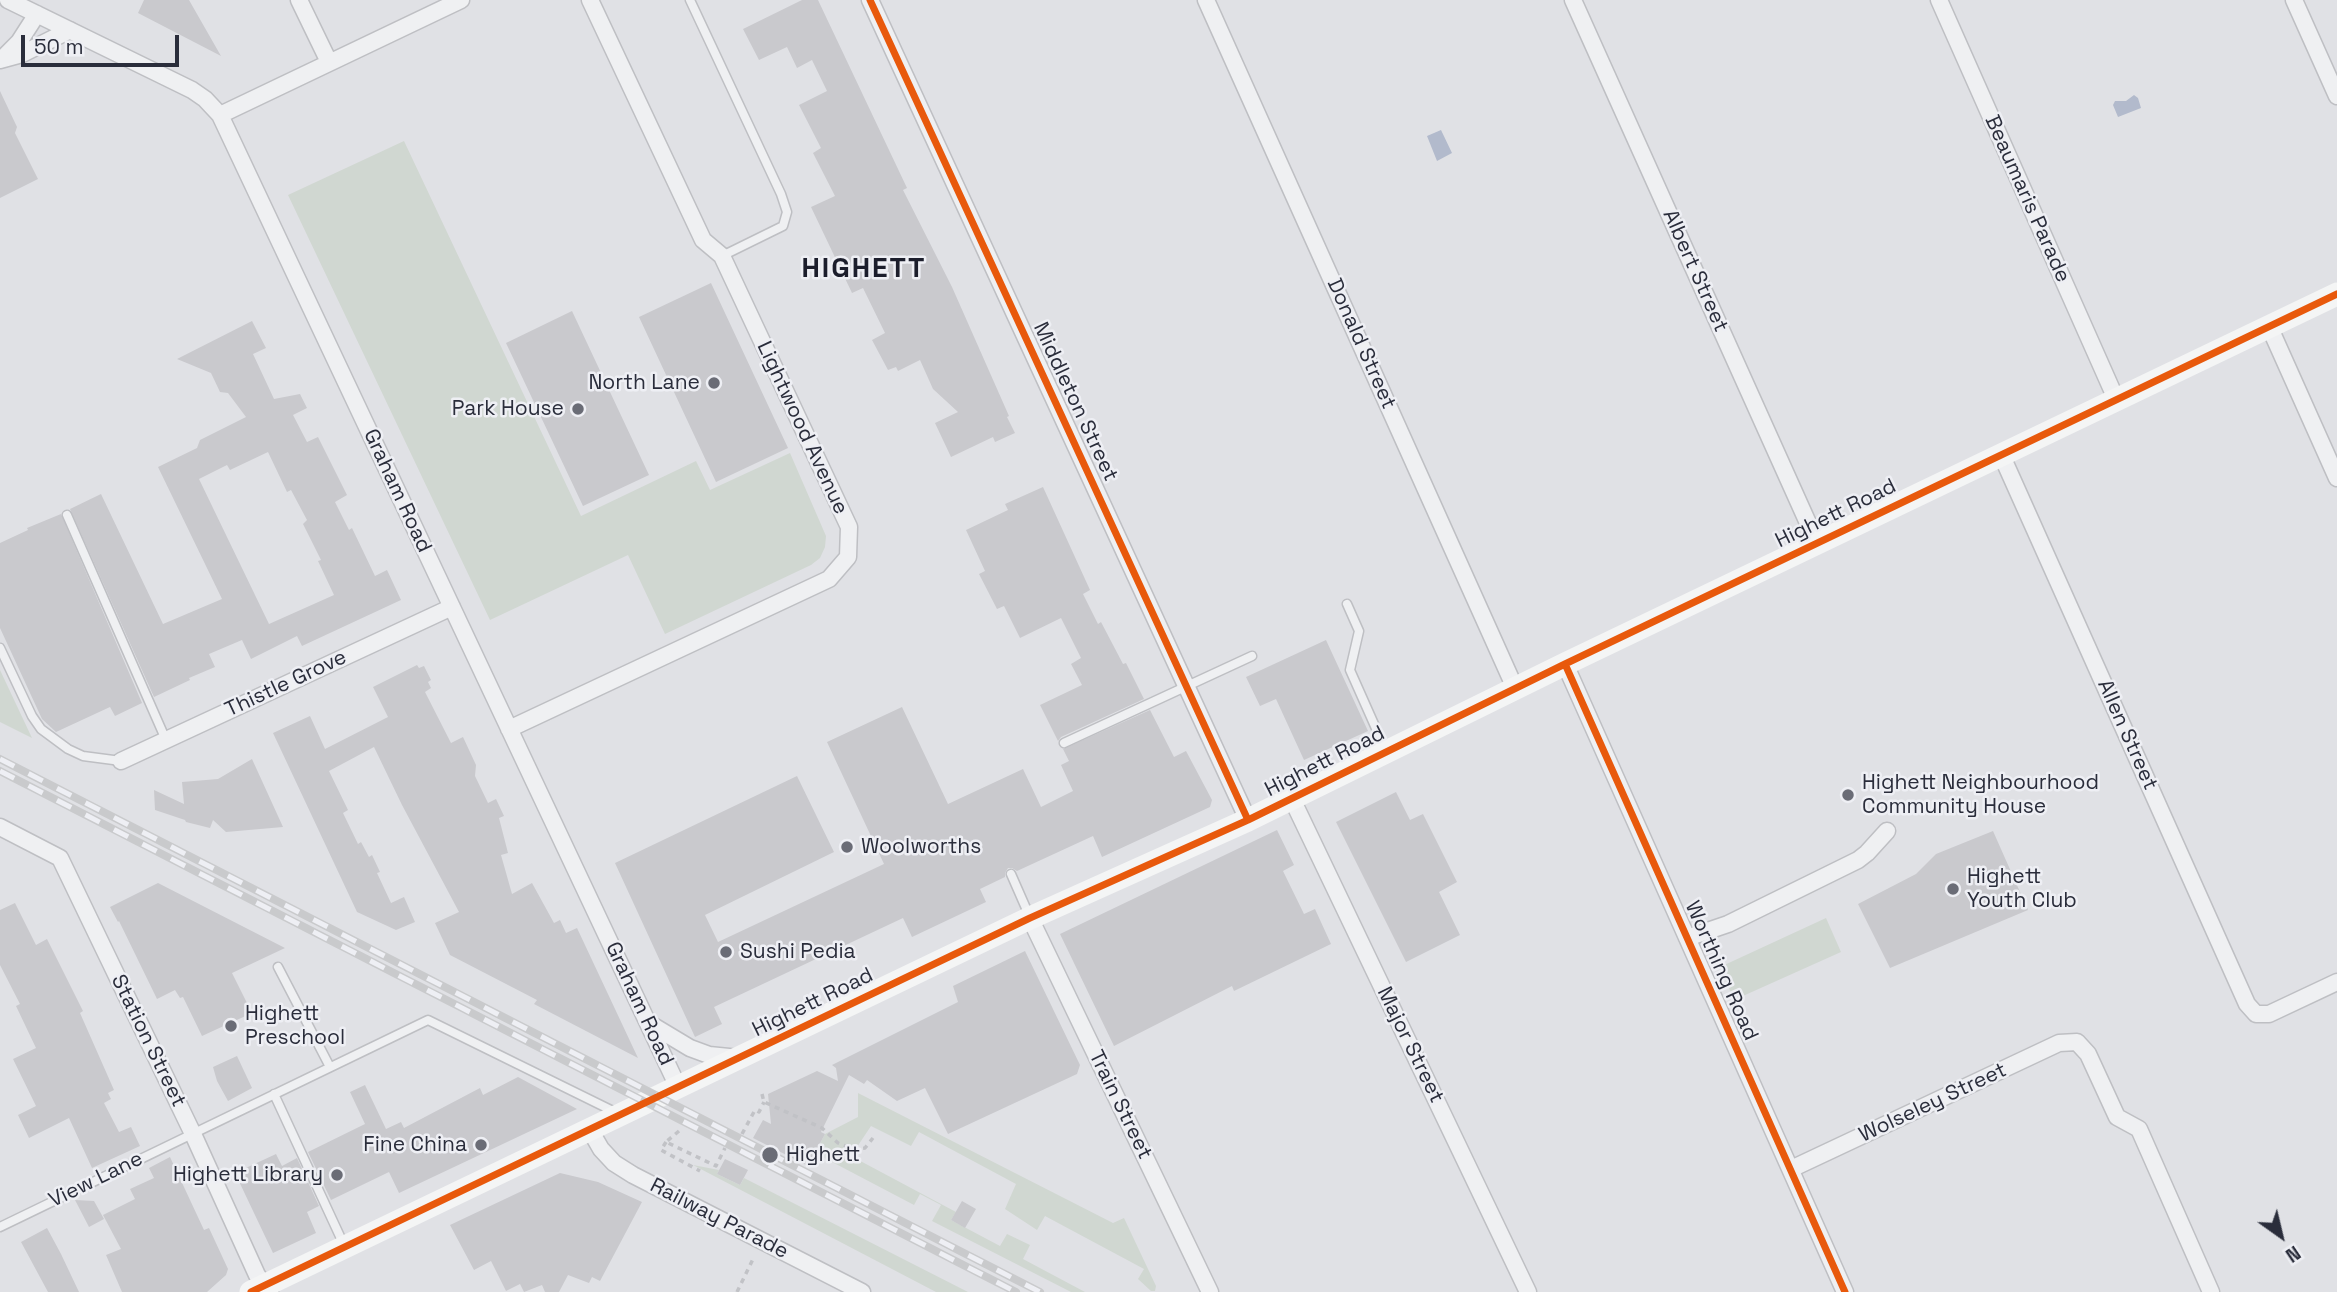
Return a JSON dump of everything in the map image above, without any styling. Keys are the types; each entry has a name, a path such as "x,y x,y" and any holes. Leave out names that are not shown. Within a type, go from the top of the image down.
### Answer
{"street":[{"name":"Graham Road","path":"8,0 192,90 220,115 678,1087"},
{"path":"299,0 329,62"},
{"path":"220,115 461,0"},
{"name":"Lightwood Avenue","path":"509,729 829,579 848,557 849,527 722,256 703,240 590,0"},
{"name":"Middleton Street","path":"870,0 1248,820"},
{"name":"Donald Street","path":"1206,0 1516,688"},
{"name":"Albert Street","path":"1573,0 1816,543"},
{"name":"Beaumaris Parade","path":"1938,0 2116,399"},
{"path":"2294,0 2337,96"},
{"path":"1,60 19,42 37,14"},
{"path":"1,60 22,54 70,30"},
{"name":"Highett Road","path":"262,1290 345,1247 1030,918 1292,799 1565,664 2337,294"},
{"path":"2269,326 2337,478"},
{"name":"Allen Street","path":"2001,454 2247,1004 2256,1014 2269,1013 2337,982"},
{"name":"Thistle Grove","path":"121,761 452,607"},
{"name":"Worthing Road","path":"1565,664 1845,1292"},
{"name":"Major Street","path":"1292,799 1528,1292"},
{"name":"Station Street","path":"0,827 60,858 193,1133 262,1290"},
{"path":"1687,938 1728,924 1858,860 1888,831"},
{"name":"Train Street","path":"1030,918 1210,1292"},
{"path":"648,1022 690,1048 709,1055 740,1058"},
{"name":"Wolseley Street","path":"1791,1169 2059,1043 2077,1042 2088,1054 2117,1117 2139,1129 2211,1292"},
{"name":"Railway Parade","path":"590,1130 614,1163 633,1175 862,1292"}],"lane":[{"path":"690,0 782,194 787,212 783,226 722,256"},
{"path":"66,515 166,740"},
{"path":"1347,604 1359,631 1350,670 1386,751"},
{"path":"0,648 32,716 41,729 68,749 83,756 121,761"},
{"path":"1064,743 1252,656"},
{"path":"1011,874 1030,918"},
{"path":"278,967 330,1067"},
{"name":"View Lane","path":"0,1227 428,1020 621,1115"},
{"path":"274,1094 345,1247"}],"path":[{"path":"742,1134 755,1110 759,1112 764,1102 762,1094"},
{"path":"764,1102 822,1128 838,1143 853,1149 865,1148 873,1138"},
{"path":"679,1131 661,1150 700,1171"},
{"path":"666,1142 716,1166 725,1148"},
{"path":"737,1292 754,1258"}],"shaded area":[{"path":"404,141 581,516 696,461 710,490 790,453 826,536 820,558 811,565 665,634 628,555 490,620 288,195"},
{"path":"0,670 32,738 0,722"},
{"path":"1826,918 1841,952 1734,1000 1720,967"},
{"path":"858,1093 1113,1223 1124,1218 1156,1286 1155,1291 1151,1291 1138,1279 1144,1269 1045,1216 1037,1230 1005,1209 1016,1184 919,1132 911,1146 871,1126 851,1156 956,1212 951,1220 1000,1246 1007,1234 1030,1245 1023,1259 1085,1292 1071,1292 932,1221 941,1205 920,1194 914,1205 815,1153 825,1134 858,1117"},
{"path":"693,1165 719,1170 717,1174 740,1185 744,1178 968,1292 936,1292"}],"water":[{"path":"2134,95 2141,108 2118,117 2113,105 2115,101 2126,101"},
{"path":"1441,130 1452,153 1437,161 1427,136"}],"building":[{"path":"144,0 189,0 221,56 138,13"},
{"path":"802,0 818,0 907,188 903,190 952,287 1015,433 995,442 993,437 951,457 935,423 958,412 933,389 920,360 898,371 896,367 888,370 872,340 885,333 863,288 852,293 811,207 835,196 813,153 821,148 799,105 827,91 812,60 797,68 787,47 759,60 743,29"},
{"path":"0,91 17,127 15,133 38,179 0,198"},
{"name":"North Lane","path":"711,283 788,448 716,482 639,317"},
{"name":"Park House","path":"572,311 649,475 583,506 506,343"},
{"path":"252,321 266,348 253,354 274,399 300,394 307,408 293,415 307,442 318,437 347,495 335,502 349,530 352,528 375,576 387,570 401,600 302,646 297,636 251,659 242,640 209,654 215,667 154,697 70,509 101,494 163,624 222,599 158,467 197,448 200,440 246,417 228,393 220,392 211,373 177,359","holes":["268,452 287,492 291,490 307,520 303,524 334,595 269,624 199,479 227,465 230,470"]},
{"path":"1043,487 1090,590 1083,594 1098,624 1101,622 1123,664 1126,663 1144,699 1061,737 1058,741 1040,705 1082,685 1071,664 1081,658 1061,618 1020,638 1004,606 997,609 979,574 985,571 966,530 1008,510 1005,504"},
{"path":"61,514 142,703 115,716 110,707 56,732 42,719 0,628 0,543"},
{"path":"1326,640 1368,731 1304,760 1276,699 1260,706 1246,677"},
{"path":"417,665 419,668 424,666 431,680 428,682 431,688 425,692 451,743 463,737 476,765 475,776 488,803 496,799 504,816 499,818 508,853 501,855 512,894 532,883 554,923 560,920 566,933 577,928 638,1058 534,1004 537,1000 450,955 435,923 459,912 374,747 329,771 348,810 343,813 358,844 361,842 369,857 372,855 391,903 404,897 415,922 396,930 357,912 273,733 310,716 325,749 388,717 373,687"},
{"path":"902,707 948,804 1023,769 1041,807 1073,791 1061,765 1069,761 1063,749 1150,710 1174,757 1186,751 1212,800 1210,807 1102,857 1093,836 1017,871 1008,868 1005,877 980,889 986,902 912,937 903,918 714,1007 722,1024 695,1037 615,863 797,776 834,852 705,915 718,942 884,864 827,742"},
{"path":"252,759 283,827 226,832 213,820 210,828 155,810 154,790 184,804 182,782 218,779"},
{"path":"1396,792 1410,820 1423,814 1457,882 1439,892 1460,935 1406,962 1336,822"},
{"path":"1277,830 1294,865 1283,871 1304,914 1315,909 1331,944 1234,991 1232,986 1114,1046 1060,934"},
{"name":"Highett Youth Club","path":"1993,831 2028,910 1890,968 1858,904 1916,874 1936,854"},
{"path":"158,883 285,948 232,973 252,1013 202,1036 183,997 180,998 175,990 157,999 110,907"},
{"path":"15,903 36,945 47,939 83,1011 80,1013 114,1090 108,1093 111,1099 104,1103 119,1132 131,1127 140,1146 92,1168 69,1118 29,1138 18,1115 36,1106 13,1059 36,1048 16,1006 20,1004 0,965 0,910"},
{"path":"1025,951 1080,1065 1077,1074 948,1134 925,1088 897,1101 867,1080 864,1084 849,1075 821,1132 825,1134 808,1166 753,1138 763,1120 771,1124 768,1094 817,1071 838,1081 836,1068 832,1065 958,1002 953,986"},
{"path":"237,1056 252,1088 228,1101 213,1067"},
{"path":"518,1077 577,1109 399,1193 389,1172 331,1200 308,1152 365,1124 350,1092 365,1085 386,1129 401,1122 404,1128 480,1088 483,1095"},
{"path":"276,1154 282,1166 297,1158 319,1206 307,1212 316,1233 273,1253 235,1173"},
{"path":"170,1157 204,1230 209,1228 228,1269 226,1275 207,1292 122,1292 106,1255 121,1249 103,1215 135,1199 130,1189 154,1178 149,1168"},
{"path":"725,1159 748,1170 740,1185 717,1174"},
{"path":"560,1173 598,1182 642,1202 600,1281 592,1277 589,1283 568,1275 559,1292 545,1292 542,1285 524,1292 520,1284 506,1291 491,1261 474,1270 450,1225"},
{"path":"75,1200 94,1201 104,1219 89,1227"},
{"path":"962,1201 976,1209 965,1228 951,1220"},
{"path":"47,1228 79,1292 48,1292 21,1242"}],"railway":[{"path":"0,759 1040,1292"},
{"path":"0,771 1016,1292"}],"cycle path":[{"path":"870,0 1248,820"},
{"path":"251,1292 1030,918 1248,820 1565,664 2337,294"},
{"path":"1565,664 1845,1292"}],"place":[{"name":"North Lane","path":"714,383"},
{"name":"Park House","path":"578,409"},
{"name":"Highett Neighbourhood Community House","path":"1848,795"},
{"name":"Woolworths","path":"847,847"},
{"name":"Highett Youth Club","path":"1953,889"},
{"name":"Sushi Pedia","path":"726,952"},
{"name":"Highett Preschool","path":"231,1026"},
{"name":"Fine China","path":"481,1145"},
{"name":"Highett","path":"770,1155"},
{"name":"Highett Library","path":"337,1175"}],"district":[{"name":"HIGHETT","path":"864,269"}]}
